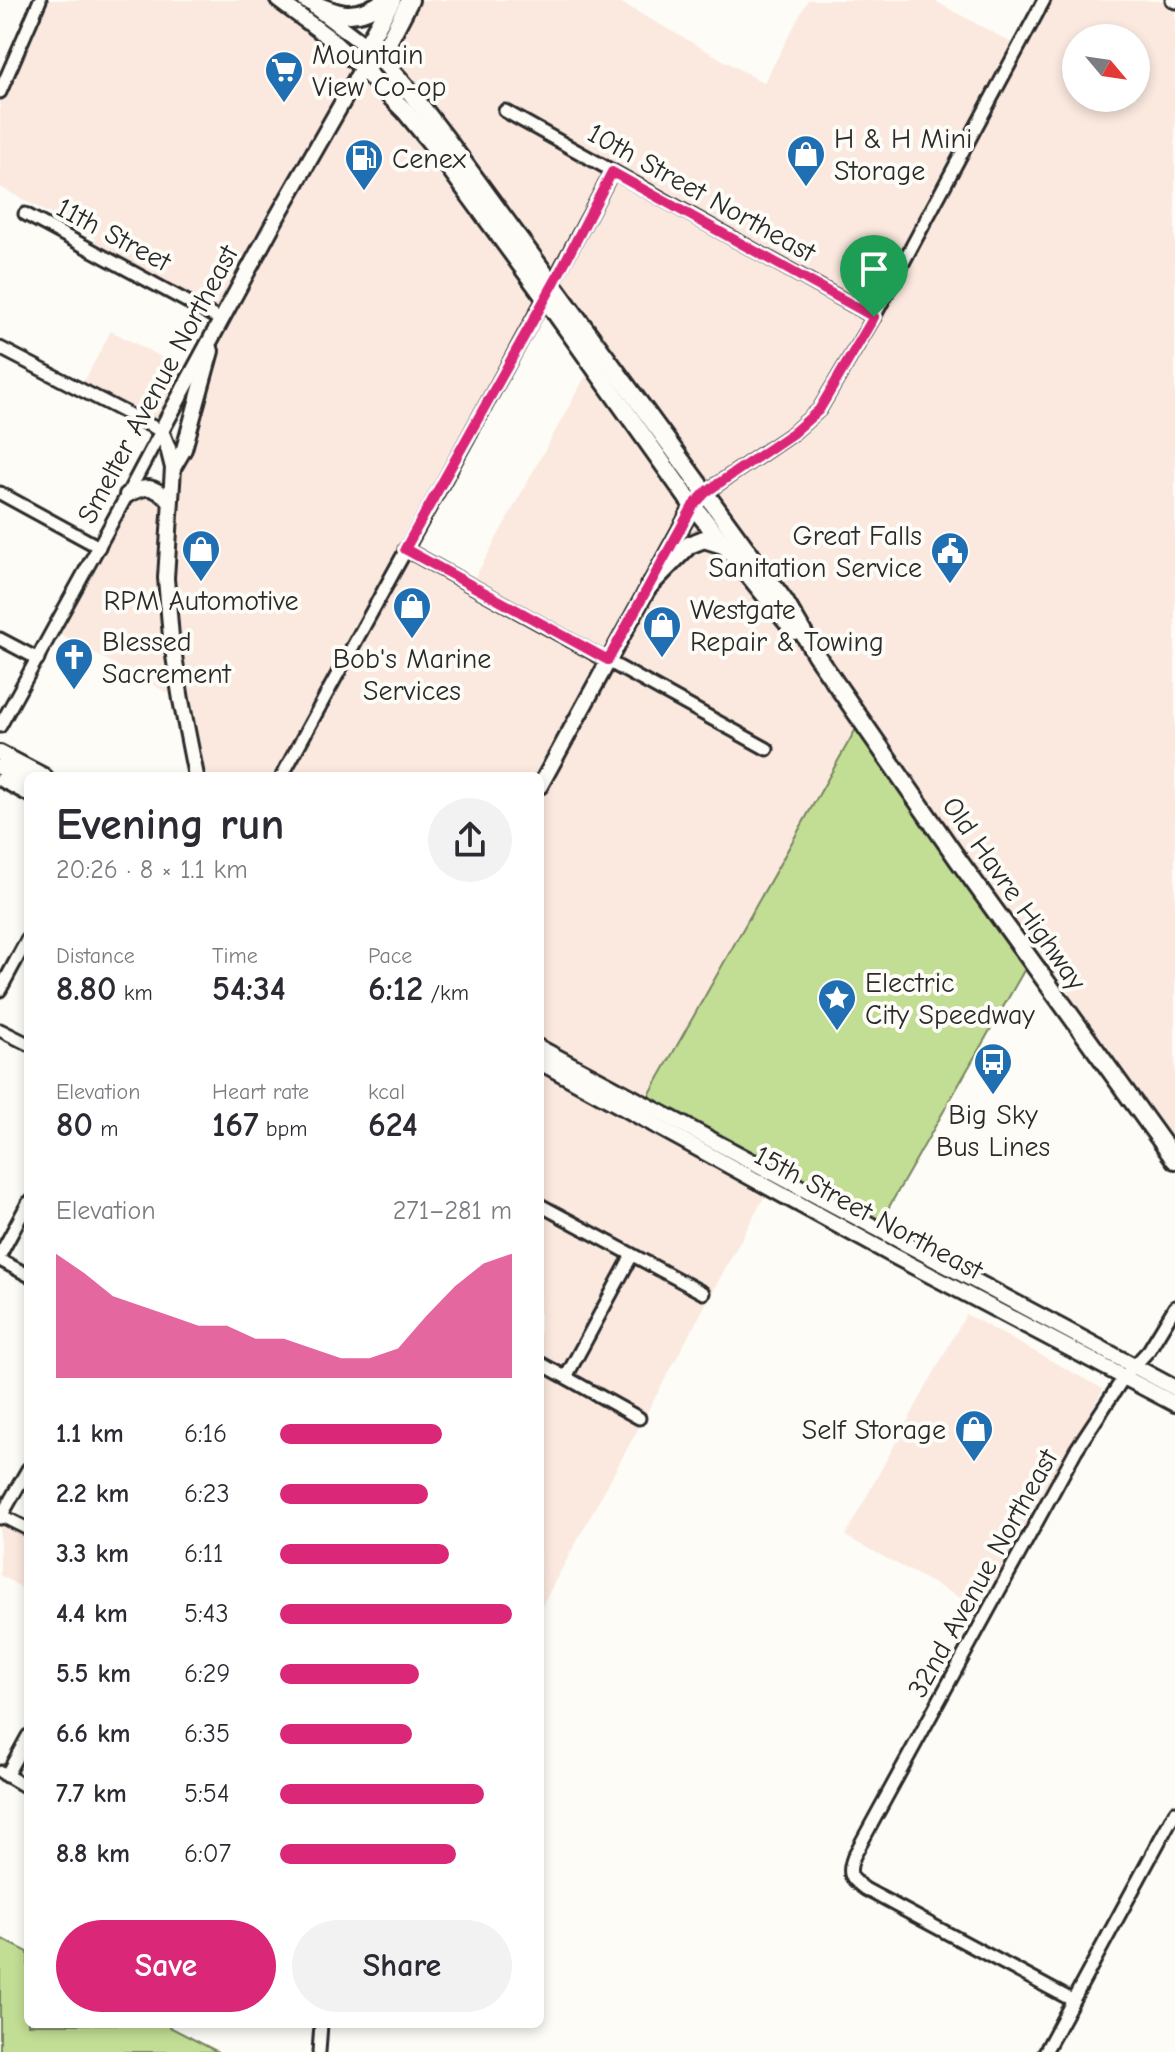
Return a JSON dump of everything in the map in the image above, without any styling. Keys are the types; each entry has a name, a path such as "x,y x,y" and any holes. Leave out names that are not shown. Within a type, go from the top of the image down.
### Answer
{"highway":[{"path":"306,0 346,15 364,12 385,0"},
{"name":"Smelter Avenue Northeast","path":"362,68 366,46 392,0"},
{"path":"362,68 380,58 410,0"},
{"name":"Old Havre Highway","path":"366,46 403,83 444,136 693,506 816,655"},
{"name":"Old Havre Highway","path":"362,68 405,111 432,144 706,492 785,602 816,655 966,870 1175,1160"},
{"path":"649,586 689,545 704,539 724,545"}],"main road":[{"path":"278,0 328,37 362,68"},
{"path":"306,0 366,46"},
{"name":"Smelter Avenue Northeast","path":"161,431 362,68"},
{"path":"173,468 184,449 221,320"},
{"path":"161,431 173,468 166,578 171,637 195,772"},
{"path":"127,495 141,487 151,488 170,500"},
{"path":"544,779 693,506 706,492"},
{"path":"0,753 36,772"},
{"path":"0,767 24,780"},
{"name":"15th Street Northeast","path":"544,1050 1129,1372 1175,1404"},
{"name":"15th Street Northeast","path":"544,1064 894,1256 1129,1372 1175,1388"}],"street":[{"path":"0,92 40,0"},
{"path":"706,492 782,440 819,410 874,317 1044,0"},
{"name":"10th Street Northeast","path":"505,111 874,317"},
{"path":"284,772 612,172"},
{"name":"11th Street","path":"25,214 221,320"},
{"path":"0,348 161,431"},
{"name":"Smelter Avenue Northeast","path":"0,726 161,431"},
{"path":"0,493 99,547"},
{"path":"405,549 767,749"},
{"path":"0,639 38,659"},
{"path":"0,780 24,793"},
{"path":"0,990 24,945"},
{"path":"0,1030 24,1042"},
{"path":"544,1207 703,1293"},
{"path":"24,1211 0,1258 24,1273"},
{"path":"566,1377 632,1255"},
{"name":"32nd Avenue Northeast","path":"1072,2000 865,1889 853,1881 850,1867 1076,1450 1129,1372 1149,1350 1175,1307"},
{"path":"544,1365 639,1418"},
{"path":"24,1476 1,1516 24,1527"},
{"path":"24,1742 3,1774 24,1786"},
{"path":"1045,2052 1175,1812"},
{"path":"319,2052 321,2028"}],"shaded area":[{"path":"45,0 275,0 362,68 545,298 406,549 471,585 592,364 812,650 380,58 410,0 616,0 764,83 808,0 933,0 1019,47 1044,0 1175,1 1175,1158 861,719 644,1104 544,1050 544,772 196,772 181,700 53,631 127,495 146,495 169,507 221,320 91,249 96,239 0,187 0,102"},
{"path":"111,331 192,373 161,431 80,389"},
{"path":"544,1064 769,1188 544,1602"},
{"name":"Self Storage","path":"966,1314 1103,1389 983,1610 845,1536"},
{"path":"0,1518 24,1527 24,1589 0,1575"}],"green space":[{"name":"Electric City Speedway","path":"861,720 1030,960 877,1228 644,1104"},
{"path":"0,1938 24,1950 24,2028 172,2028 218,2052 0,2052"}],"place":[{"name":"Mountain View Co-op","path":"284,104"},
{"name":"H & H Mini Storage","path":"806,188"},
{"name":"Cenex","path":"364,192"},
{"name":"RPM Automotive","path":"201,583"},
{"name":"Great Falls Sanitation Service","path":"950,585"},
{"name":"Bob's Marine Services","path":"412,640"},
{"name":"Westgate Repair & Towing","path":"662,659"},
{"name":"Blessed Sacrement","path":"74,691"},
{"name":"Electric City Speedway","path":"837,1032"},
{"name":"Big Sky Bus Lines","path":"993,1096"},
{"name":"Self Storage","path":"974,1463"}],"route":[{"path":"612,172 874,317 819,410 793,433 706,492 693,506 608,660 405,549 554,283 612,172"}]}
